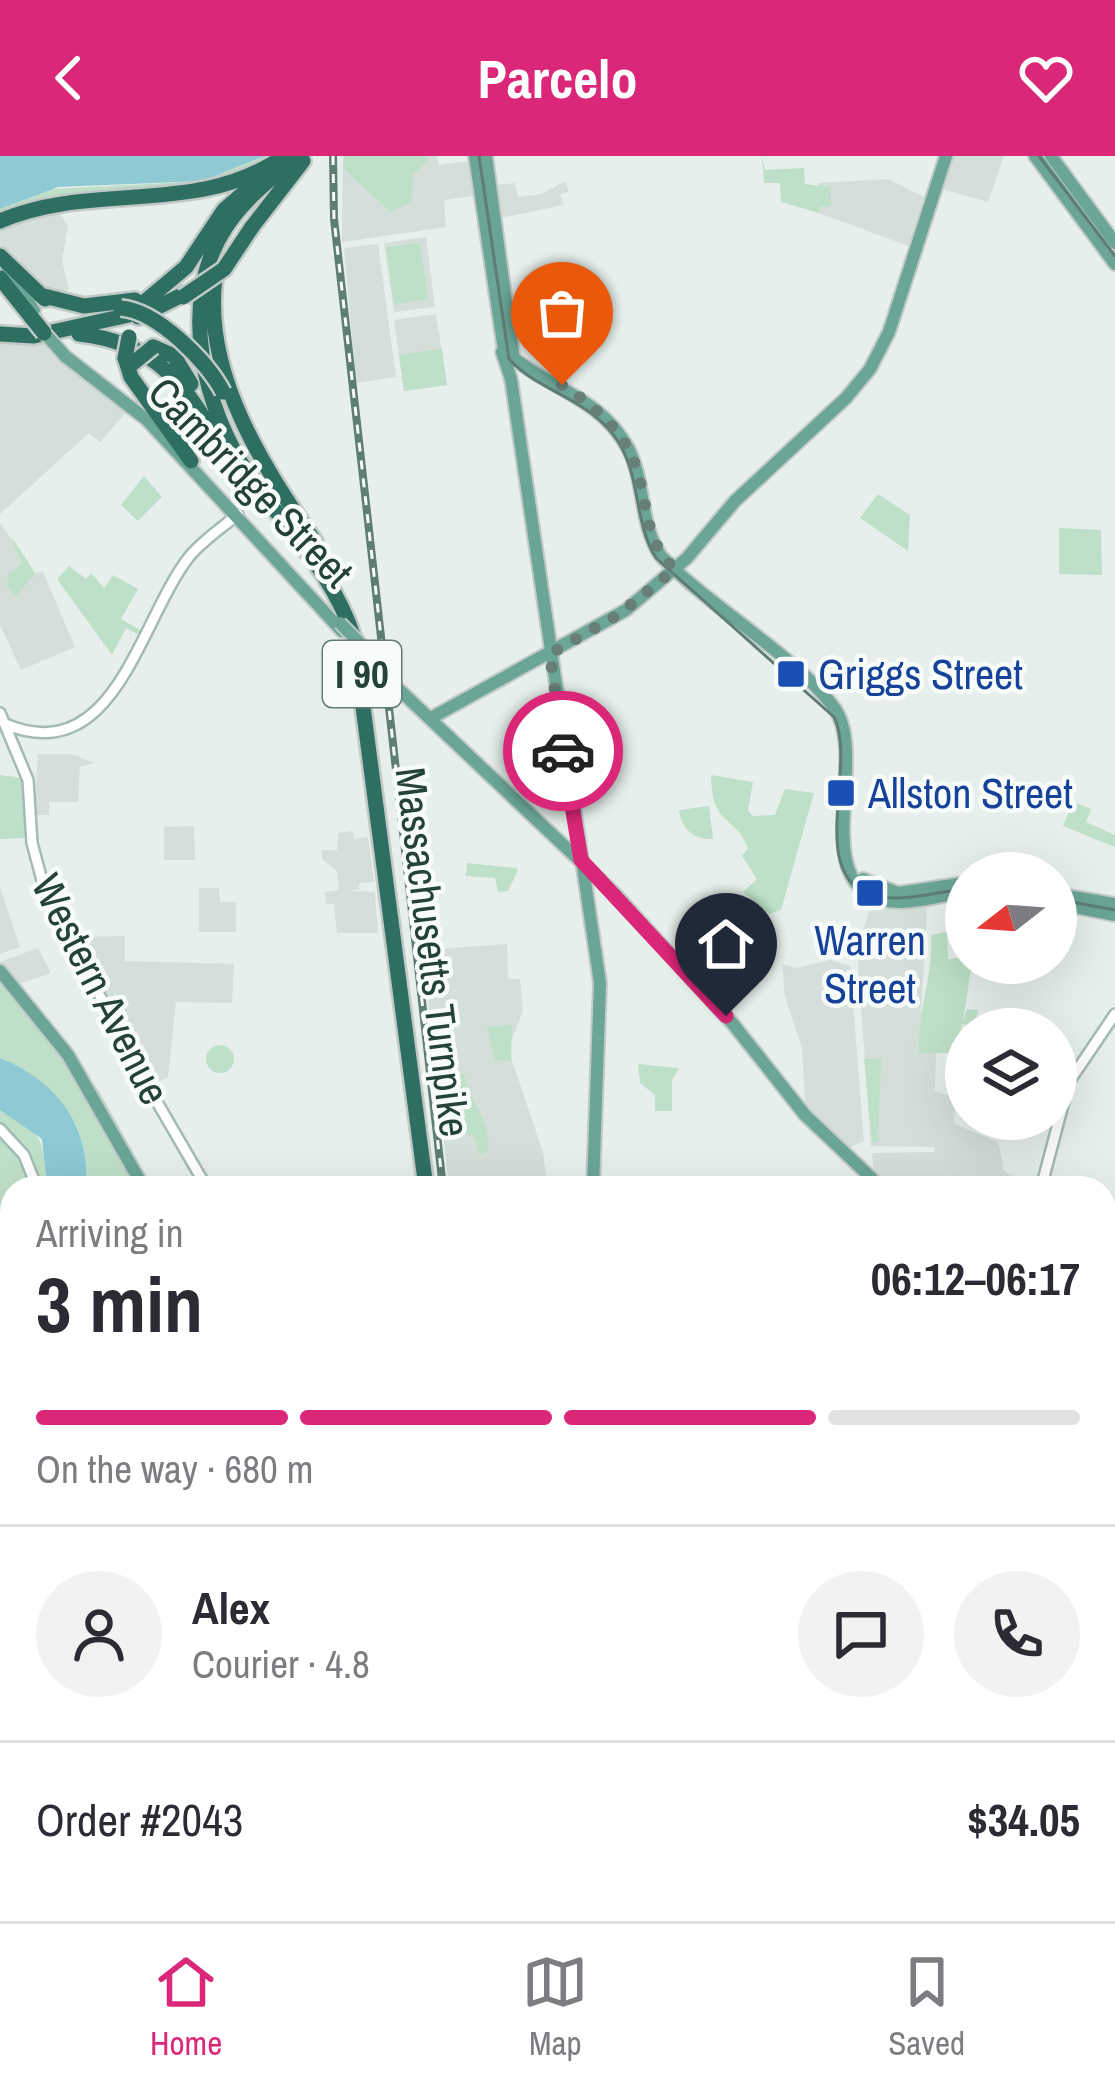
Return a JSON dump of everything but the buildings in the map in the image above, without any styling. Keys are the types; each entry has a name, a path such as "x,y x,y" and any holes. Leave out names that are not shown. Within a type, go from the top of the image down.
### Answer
{"highway":[{"path":"0,219 58,193 210,185 280,156"},
{"path":"0,219 40,205 210,190 280,156"},
{"path":"2,336 31,337 117,321 220,268 246,216 301,157"},
{"path":"191,460 135,383 129,337 141,321 184,287 186,274 209,233 238,195 301,157"},
{"path":"40,295 76,305 120,304 210,280 228,265 246,216"},
{"name":"Massachusetts Turnpike","path":"246,216 218,241 206,275 201,330 206,376 236,455 306,544 344,611 361,667 429,1176"},
{"name":"Massachusetts Turnpike","path":"246,216 227,240 215,276 219,350 255,448 344,589 371,675 430,1176"},
{"path":"0,257 40,295 65,310 113,309 150,318 212,374 253,462 344,589"},
{"path":"0,278 37,322"},
{"path":"70,334 127,322 184,287"},
{"path":"2,336 113,309"},
{"path":"2,336 70,334 113,339 148,354 187,388 230,463 306,544"},
{"path":"129,361 153,347 168,350 180,363 209,425"}],"main road":[{"path":"476,156 504,350 605,417 644,472 652,542 819,692 840,717 850,754 841,845 857,880 874,897 896,902 945,892"},
{"path":"486,156 584,863"},
{"path":"431,718 618,615 676,568 737,499 826,419 871,369 894,319 946,156"},
{"path":"1035,156 1115,264"},
{"path":"1051,156 1115,242"},
{"name":"Cambridge Street","path":"0,257 37,322"},
{"name":"Cambridge Street","path":"0,267 37,322 67,355 145,417 410,699 609,886 805,1115 869,1176"},
{"path":"501,336 518,377"},
{"name":"Cambridge Street","path":"67,355 148,413 236,516"},
{"path":"513,357 542,368 594,402 639,451 655,536 676,568 841,710 854,754 845,836 850,862 878,888 945,887"},
{"path":"2,719 46,734 89,720 111,694 189,557 236,516"},
{"path":"552,653 600,994 593,1176"},
{"name":"Western Avenue","path":"2,719 29,783 32,843 40,879 132,1059 201,1176"},
{"path":"561,840 572,842 577,834"},
{"path":"1077,901 1111,905"},
{"path":"0,975 68,1055 136,1176"},
{"path":"0,975 59,1052 136,1176"},
{"path":"1044,1176 1069,1082 1115,1014"},
{"path":"0,1129 26,1158 33,1176"},
{"path":"848,1156 866,1152"}],"shaded area":[{"path":"343,156 437,156 439,165 468,161 473,196 444,200 446,227 342,242"},
{"path":"946,156 1004,156 988,202 939,188"},
{"path":"889,179 924,197 908,246 819,213 818,183"},
{"path":"565,181 569,191 560,195 564,205 500,218 495,185 515,183 518,197 541,194"},
{"path":"57,209 68,226 62,260 69,290 50,295 0,244 0,228"},
{"path":"426,237 435,307 394,312 384,243"},
{"path":"378,244 396,377 356,383 344,248"},
{"path":"436,314 447,385 404,391 394,320"},
{"path":"0,343 46,344 127,411 100,442 89,433 0,514"},
{"path":"0,523 35,573 43,572 75,647 21,670 0,625"},
{"path":"38,754 72,754 95,763 80,767 78,802 49,802 49,815 34,815"},
{"path":"194,826 195,860 164,860 164,827"},
{"path":"353,831 354,839 368,837 374,882 359,883 359,889 349,891 375,892 378,933 337,933 334,904 326,904 325,892 339,890 337,871 322,859 322,850 337,850 338,833"},
{"path":"0,887 20,947 0,954"},
{"path":"199,888 219,888 220,902 236,902 236,932 199,932"},
{"path":"871,904 927,908 919,1052 936,1053 935,1091 945,1094 945,1140 998,1142 1004,1171 1013,1176 878,1176 872,1153 934,1152 935,1147 871,1146 857,951"},
{"path":"125,936 125,961 234,964 232,1003 176,1002 168,1077 151,1085 76,937"},
{"path":"507,944 508,979 520,979 523,1011 508,1049 543,1152 546,1176 448,1176 423,950"},
{"path":"38,948 51,973 19,984 0,962"},
{"path":"830,960 850,966 864,1141 849,1148 805,1106 802,1048 785,997 782,964 796,968"}],"green space":[{"path":"265,156 290,156 267,172 65,208 0,228 0,209 51,189 202,181"},
{"path":"345,156 425,156 429,160 414,173 411,202 390,212 343,168"},
{"path":"762,156 765,170 804,168 805,184 830,187 831,206 819,207 819,213 781,202 780,183 764,183"},
{"path":"420,243 428,299 394,304 386,247"},
{"path":"442,349 447,385 404,391 399,355"},
{"path":"144,476 162,497 138,521 121,505"},
{"path":"878,494 910,515 908,551 860,518"},
{"path":"1059,528 1101,530 1102,575 1059,574"},
{"path":"11,536 35,573 15,597 7,585 9,573 22,564"},
{"path":"69,566 86,579 91,573 104,588 113,575 138,589 121,619 142,631 139,635 126,628 112,655 57,579"},
{"path":"0,775 22,778 27,838 0,839"},
{"path":"711,775 753,782 748,811 753,816 775,815 785,789 814,793 781,910 769,914 743,892 757,879 742,856 748,848 743,837 715,804"},
{"path":"1073,802 1091,809 1086,822 1115,835 1115,847 1063,826"},
{"path":"709,806 713,839 700,838 682,823 679,810"},
{"path":"467,863 518,870 508,891 498,892 495,878 466,876"},
{"path":"945,932 945,984 969,984 965,1008 945,1008 945,1053 919,1053 931,935"},
{"path":"0,962 99,1091 146,1176 87,1176 83,1145 66,1109 38,1080 0,1058"},
{"path":"512,1025 511,1061 495,1060 487,1027"},
{"path":"220,1045 230,1049 234,1059 230,1069 220,1073 210,1069 206,1059 210,1049"},
{"path":"864,1059 881,1059 878,1142 872,1142"},
{"path":"638,1064 679,1068 672,1080 672,1111 655,1111 655,1095 640,1083"},
{"path":"460,1074 484,1121 487,1152 480,1154 473,1135 466,1134"},
{"path":"0,1110 27,1126 39,1140 46,1176 0,1176"}],"water":[{"path":"0,156 265,156 202,181 58,187 0,209"},
{"path":"0,1058 38,1079 66,1108 83,1145 86,1176 46,1176 42,1139 0,1110"}],"tram line":[{"path":"479,156 509,359 608,428 626,457 656,558 834,717 840,739 837,822 844,871 858,888 882,897 945,892"},
{"path":"1039,156 1115,256"},
{"path":"1077,903 1115,910"}],"railway":[{"path":"333,156 334,219 442,1176"}],"way so far":[{"path":"562,385 601,413 623,440 637,469 652,542 675,569 618,615 550,654 563,751"}],"place":[{"name":"Griggs Street","path":"791,674"},
{"name":"Allston Street","path":"841,793"},
{"name":"Warren Street","path":"870,893"}],"route":[{"path":"563,751 581,860 726,1016"}]}
